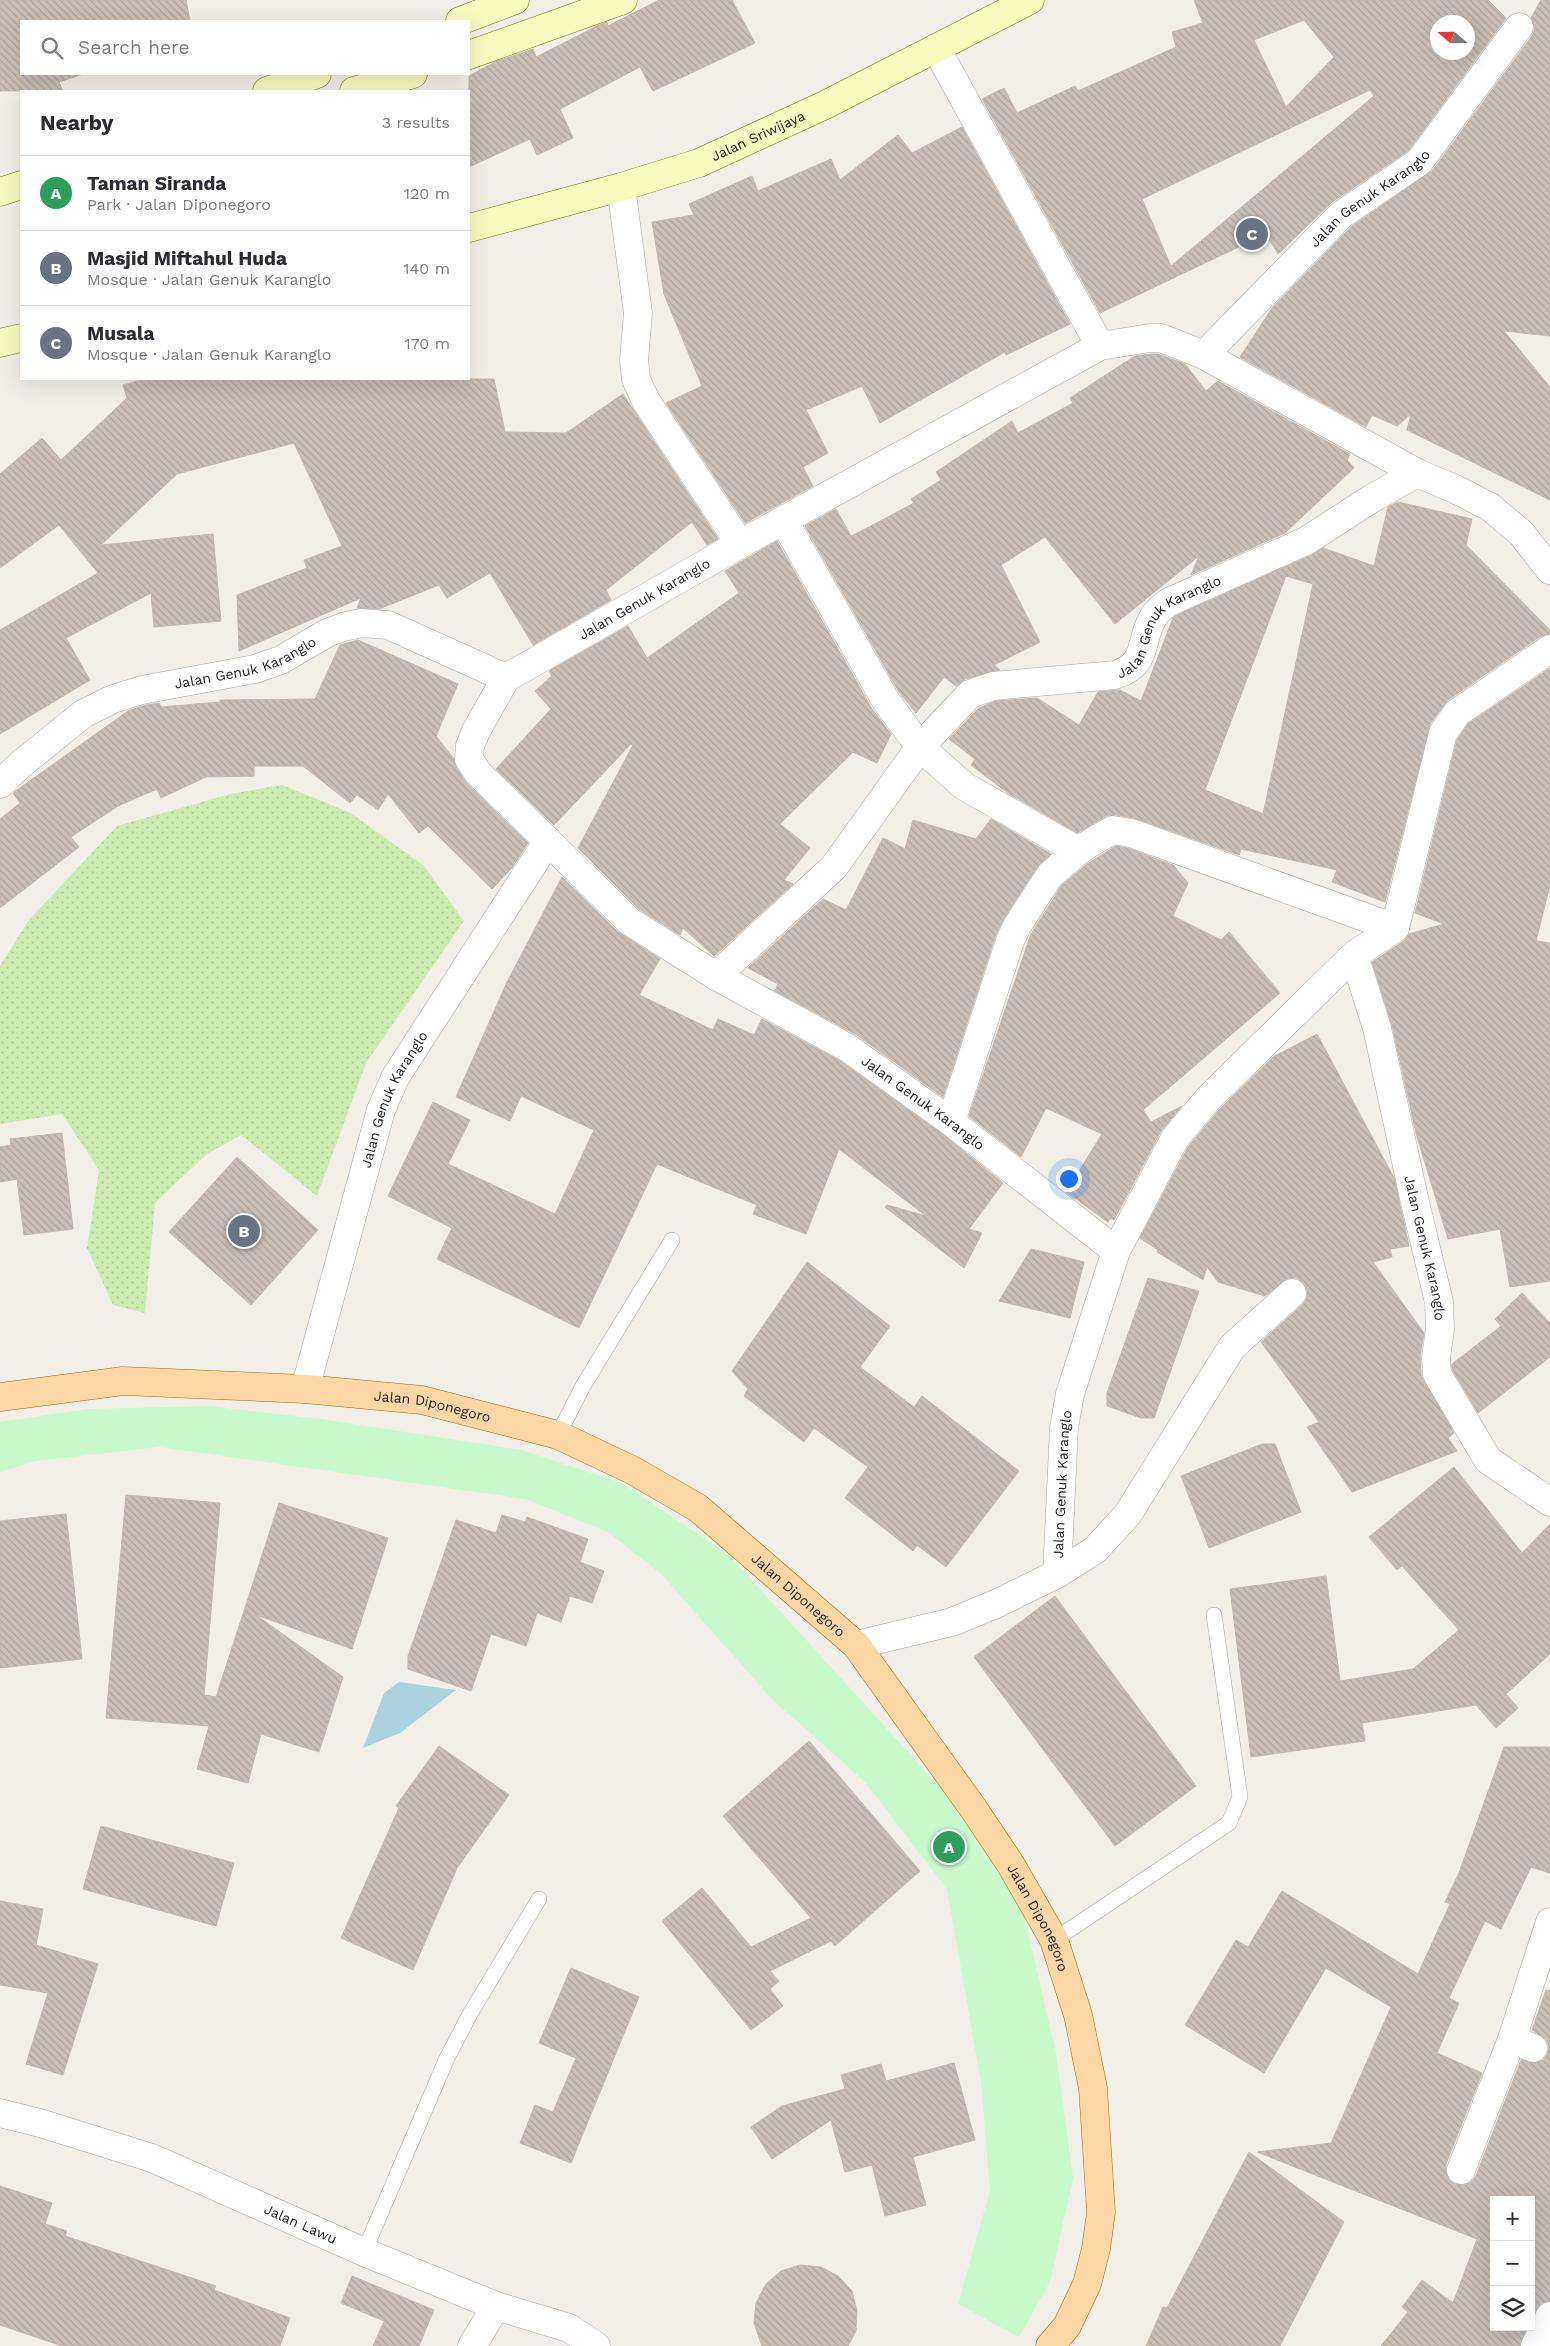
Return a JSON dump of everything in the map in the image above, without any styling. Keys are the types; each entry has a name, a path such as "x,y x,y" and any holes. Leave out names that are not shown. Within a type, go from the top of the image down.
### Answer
{"main road":[{"path":"463,20 515,0"},
{"path":"470,55 624,0"},
{"name":"Jalan Sriwijaya","path":"470,228 621,187 699,163 744,144 825,105 1030,0"},
{"path":"270,90 314,75"},
{"path":"357,90 410,75"},
{"path":"0,192 20,185"},
{"path":"0,343 20,338"},
{"name":"Jalan Diponegoro","path":"0,1397 123,1381 305,1389 422,1400 558,1435 632,1470 698,1508 856,1645 973,1808 1011,1865 1054,1940 1078,2015 1093,2088 1101,2212 1096,2249 1087,2284 1067,2326 1050,2346"}],"street":[{"name":"Jalan Genuk Karanglo","path":"1204,355 1341,215 1419,162 1519,27"},
{"path":"936,48 1100,346"},
{"path":"621,187 638,313 634,360 636,379 646,400 740,544"},
{"name":"Jalan Genuk Karanglo","path":"1116,1251 951,1122 840,1043 716,976 629,922 478,773 469,759 470,746 476,731 506,678 740,544 1100,346 1150,338 1161,338 1204,355 1417,473 1456,489 1490,507 1520,533 1550,570"},
{"name":"Jalan Genuk Karanglo","path":"716,976 834,866 920,748 970,694 993,686 1115,675 1127,672 1136,664 1154,616 1169,602 1306,541 1371,499 1417,473"},
{"path":"784,521 886,701 920,748 964,786 1078,851"},
{"name":"Jalan Genuk Karanglo","path":"0,784 20,765 83,714 113,699 142,690 254,668 281,660 327,633 343,627 361,624 388,626 506,678"},
{"path":"951,1122 1017,926 1050,875 1078,851 1113,830 1131,833 1395,928 1443,733 1457,713 1550,649"},
{"name":"Jalan Genuk Karanglo","path":"305,1389 381,1110 392,1084 548,841"},
{"name":"Jalan Genuk Karanglo","path":"1057,1574 1064,1428 1070,1394 1116,1251 1175,1138 1213,1094 1354,955 1395,928"},
{"name":"Jalan Genuk Karanglo","path":"1354,955 1377,1028 1439,1302 1440,1329 1436,1358 1437,1374 1488,1460 1550,1502"},
{"name":"Jalan Genuk Karanglo","path":"856,1645 952,1622 998,1603 1057,1574 1095,1550 1128,1514 1232,1347 1292,1293"},
{"path":"1461,2170 1522,2043 1550,1922"},
{"name":"Jalan Lawu","path":"0,2114 40,2123 152,2158 364,2252 496,2306 570,2328 596,2346"},
{"path":"472,2346 496,2306"},
{"path":"1535,2346 1550,2316"}],"lane":[{"path":"558,1435 583,1386 672,1240"},
{"path":"1054,1940 1229,1823 1240,1797 1214,1614"},
{"path":"364,2252 447,2058 470,2014 539,1899"}],"green space":[{"path":"282,785 351,813 424,866 464,921 366,1063 317,1196 241,1135 207,1154 155,1203 145,1313 113,1305 87,1248 99,1170 62,1114 0,1124 0,966 28,921 117,826 230,794"},
{"path":"208,1406 321,1419 521,1450 622,1483 729,1555 955,1804 1023,1911 1056,2053 1073,2178 1050,2282 1019,2337 958,2304 990,2191 981,2082 947,1889 865,1782 773,1700 661,1574 608,1532 525,1499 159,1447 36,1461 0,1472 0,1422 87,1409"}],"water":[{"path":"399,1682 456,1690 400,1733 363,1748 384,1693"}],"building":[{"path":"0,0 186,0 190,20 20,20 20,75 80,75 59,82 63,90 0,91"},
{"path":"659,0 732,0 755,43 653,91 640,67 560,109 573,138 537,155 530,139 470,167 469,76 495,62 533,49 536,57 599,25 607,22 608,26"},
{"path":"1194,0 1488,0 1506,18 1408,151 1332,202 1278,254 1266,234 1100,313 982,99 1004,88 1017,113 1075,86 1078,91 1176,47 1172,32 1203,23","holes":["1304,20 1334,57 1286,107 1254,40","1370,90 1374,96 1171,266 1142,199"]},
{"path":"1541,0 1550,0 1550,336 1504,331 1550,387 1550,500 1407,430 1411,414 1397,426 1372,415 1366,427 1240,357 1272,308 1351,227 1432,171 1532,36 1535,28 1531,18"},
{"path":"962,127 1070,324 1006,355 1005,352 880,423 862,386 806,410 828,453 803,467 813,486 745,523 666,403 702,386 664,294 652,222 694,215 689,204 752,176 758,191 831,159 840,180 898,135 912,153"},
{"path":"1158,354 1185,364 1206,391 1218,381 1350,454 1347,460 1354,468 1285,533 1191,575 1199,556 1115,624 1045,537 1001,565 1040,642 994,665 1000,670 965,679 956,686 944,677 916,713 899,692 805,526 836,509 851,536 914,503 911,499 941,480 936,472 1012,421 1018,433 1073,403 1070,398 1135,356"},
{"path":"494,379 505,432 566,433 623,394 718,539 707,545 692,522 606,590 611,600 533,645 490,573 447,598 439,585 379,609 357,608 361,598 239,651 237,595 307,568 304,560 342,546 294,443 177,474 101,545 213,534 221,621 154,627 151,593 66,638 90,680 0,734 0,630 98,573 59,525 0,568 0,474 42,438 61,460 127,398 123,385 141,380"},
{"path":"1398,502 1472,519 1466,545 1550,630 1550,634 1541,636 1448,700 1430,724 1385,902 1332,882 1337,870 1241,849 1239,855 1134,818 1116,815 1106,816 1077,833 1008,793 971,765 975,759 949,739 979,708 996,701 1037,698 1079,725 1098,692 1120,690 1141,701 1173,618 1312,555 1323,548 1374,566 1388,507","holes":["1286,576 1313,584 1263,814 1205,790"]},
{"path":"777,541 872,709 891,734 877,763 853,752 780,824 810,848 784,880 793,884 714,956 683,928 680,935 639,909 578,848 633,745 631,744 554,825 496,769 551,709 535,691 552,676 549,671 628,626 647,658 739,593 725,571"},
{"path":"358,640 458,684 436,736 454,759 456,767 467,784 528,843 512,868 492,889 428,826 419,833 388,794 378,810 357,795 350,803 303,766 254,766 254,776 206,777 161,798 157,789 118,806 71,837 79,847 0,908 0,819 20,803 13,793 17,790 128,711 146,705 159,703 161,707 220,702 220,700 315,699 340,645"},
{"path":"1550,668 1550,885 1536,941 1550,943 1550,1281 1510,1287 1500,1229 1448,1239 1416,1133 1392,1025 1372,962 1404,941 1409,934 1444,924 1415,913 1457,740 1468,724"},
{"path":"991,819 1051,854 1037,867 1004,918 996,934 943,1097 857,1035 775,991 778,984 748,968 823,899 846,910 883,838 905,849 913,820 976,839"},
{"path":"1116,846 1127,848 1173,865 1188,883 1173,916 1221,940 1229,932 1280,993 1143,1110 1151,1122 1182,1106 1161,1131 1114,1220 1110,1218 1108,1222 1066,1192 1102,1134 1046,1108 1021,1157 969,1116 1031,934 1062,885 1087,864"},
{"path":"562,877 618,932 660,959 639,995 713,1030 718,1019 754,1035 762,1019 840,1061 942,1134 1003,1183 969,1229 982,1233 964,1268 885,1207 887,1205 926,1216 839,1149 806,1234 753,1214 757,1205 657,1164 579,1328 437,1259 452,1228 388,1196 433,1102 470,1120 448,1164 555,1214 594,1130 521,1096 510,1121 456,1097 507,982"},
{"path":"1317,1034 1394,1178 1409,1246 1390,1249 1392,1257 1373,1262 1424,1333 1420,1356 1421,1375 1454,1433 1448,1438 1457,1451 1352,1492 1307,1427 1319,1422 1261,1342 1303,1304 1307,1298 1307,1290 1304,1283 1297,1278 1288,1278 1265,1296 1218,1282 1207,1267 1203,1280 1157,1252 1158,1250 1140,1238 1188,1147 1219,1110 1273,1057"},
{"path":"62,1133 73,1229 24,1235 17,1179 0,1182 0,1147 11,1145 10,1139"},
{"path":"237,1157 318,1230 251,1305 169,1232"},
{"path":"1031,1249 1084,1262 1070,1318 999,1301"},
{"path":"807,1262 890,1326 860,1367 914,1407 922,1396 1019,1471 946,1567 917,1545 913,1551 845,1498 868,1467 814,1428 804,1442 744,1396 748,1389 732,1371"},
{"path":"1148,1278 1199,1291 1154,1418 1141,1418 1107,1406 1107,1393"},
{"path":"1522,1293 1550,1323 1550,1357 1478,1413 1452,1369 1452,1364 1501,1326 1495,1319"},
{"path":"1262,1444 1275,1444 1301,1512 1209,1548 1181,1476"},
{"path":"1454,1467 1522,1553 1550,1524 1550,1654 1506,1694 1518,1708 1496,1728 1476,1705 1362,1723 1365,1741 1251,1757 1230,1589 1326,1576 1340,1681 1413,1669 1459,1630 1402,1566 1397,1570 1369,1537"},
{"path":"126,1495 220,1503 204,1695 216,1697 279,1503 388,1538 352,1649 256,1615 343,1677 319,1752 261,1734 248,1783 197,1769 209,1726 106,1718"},
{"path":"66,1514 82,1659 0,1668 0,1521"},
{"path":"502,1515 525,1522 527,1517 588,1539 580,1562 604,1571 592,1603 570,1596 561,1622 537,1613 526,1646 491,1634 471,1691 408,1669 408,1656 456,1520 496,1533"},
{"path":"1055,1596 1196,1786 1115,1846 974,1657"},
{"path":"809,1741 920,1871 835,1946 831,1941 770,1971 779,1981 770,1989 783,2006 751,2030 662,1921 702,1888 751,1947 811,1918 723,1816"},
{"path":"439,1746 509,1795 457,1868 413,1970 341,1938 399,1808 396,1806"},
{"path":"1504,1747 1550,1747 1550,1873 1531,1867 1501,1929 1485,1921 1449,1998 1459,2003 1437,2053 1482,2073 1446,2164 1446,2172 1449,2179 1455,2184 1464,2185 1471,2182 1476,2176 1521,2060 1535,2063 1543,2060 1547,2055 1549,2047 1546,2039 1532,2030 1546,1990 1550,1991 1550,2301 1541,2303 1535,2313 1535,2196 1490,2196 1490,2331 1526,2331 1520,2346 1381,2346 1408,2312 1402,2307 1422,2280 1453,2303 1477,2239 1257,2152 1331,2143 1391,2007 1326,1968 1264,2073 1185,2025 1236,1940 1248,1947 1282,1891 1418,1974 1450,1904 1445,1902 1459,1873"},
{"path":"101,1826 234,1863 216,1926 83,1889"},
{"path":"0,1901 43,1909 36,1945 98,1964 63,2075 26,2064 48,1993 0,1985"},
{"path":"571,1968 639,1997 571,2163 520,2143 535,2105 553,2112 576,2058 539,2043"},
{"path":"954,2063 975,2140 913,2157 926,2205 885,2216 872,2165 845,2172 831,2120 772,2159 751,2127 782,2106 845,2089 841,2075 881,2064 886,2081"},
{"path":"1249,2152 1344,2222 1280,2346 1146,2346 1163,2307 1167,2308"},
{"path":"0,2186 52,2203 45,2224 67,2231 65,2236 216,2286 214,2290 290,2318 280,2346 62,2346 0,2325"},
{"path":"800,2265 821,2267 838,2276 852,2291 857,2311 856,2331 848,2346 762,2346 754,2323 756,2303 766,2284 781,2271"},
{"path":"352,2276 434,2310 419,2346 373,2346 384,2321 341,2303"}],"place":[{"name":"Musala","path":"1252,234"},
{"name":"Masjid Miftahul Huda","path":"244,1231"},
{"name":"Taman Siranda","path":"949,1847"}]}
